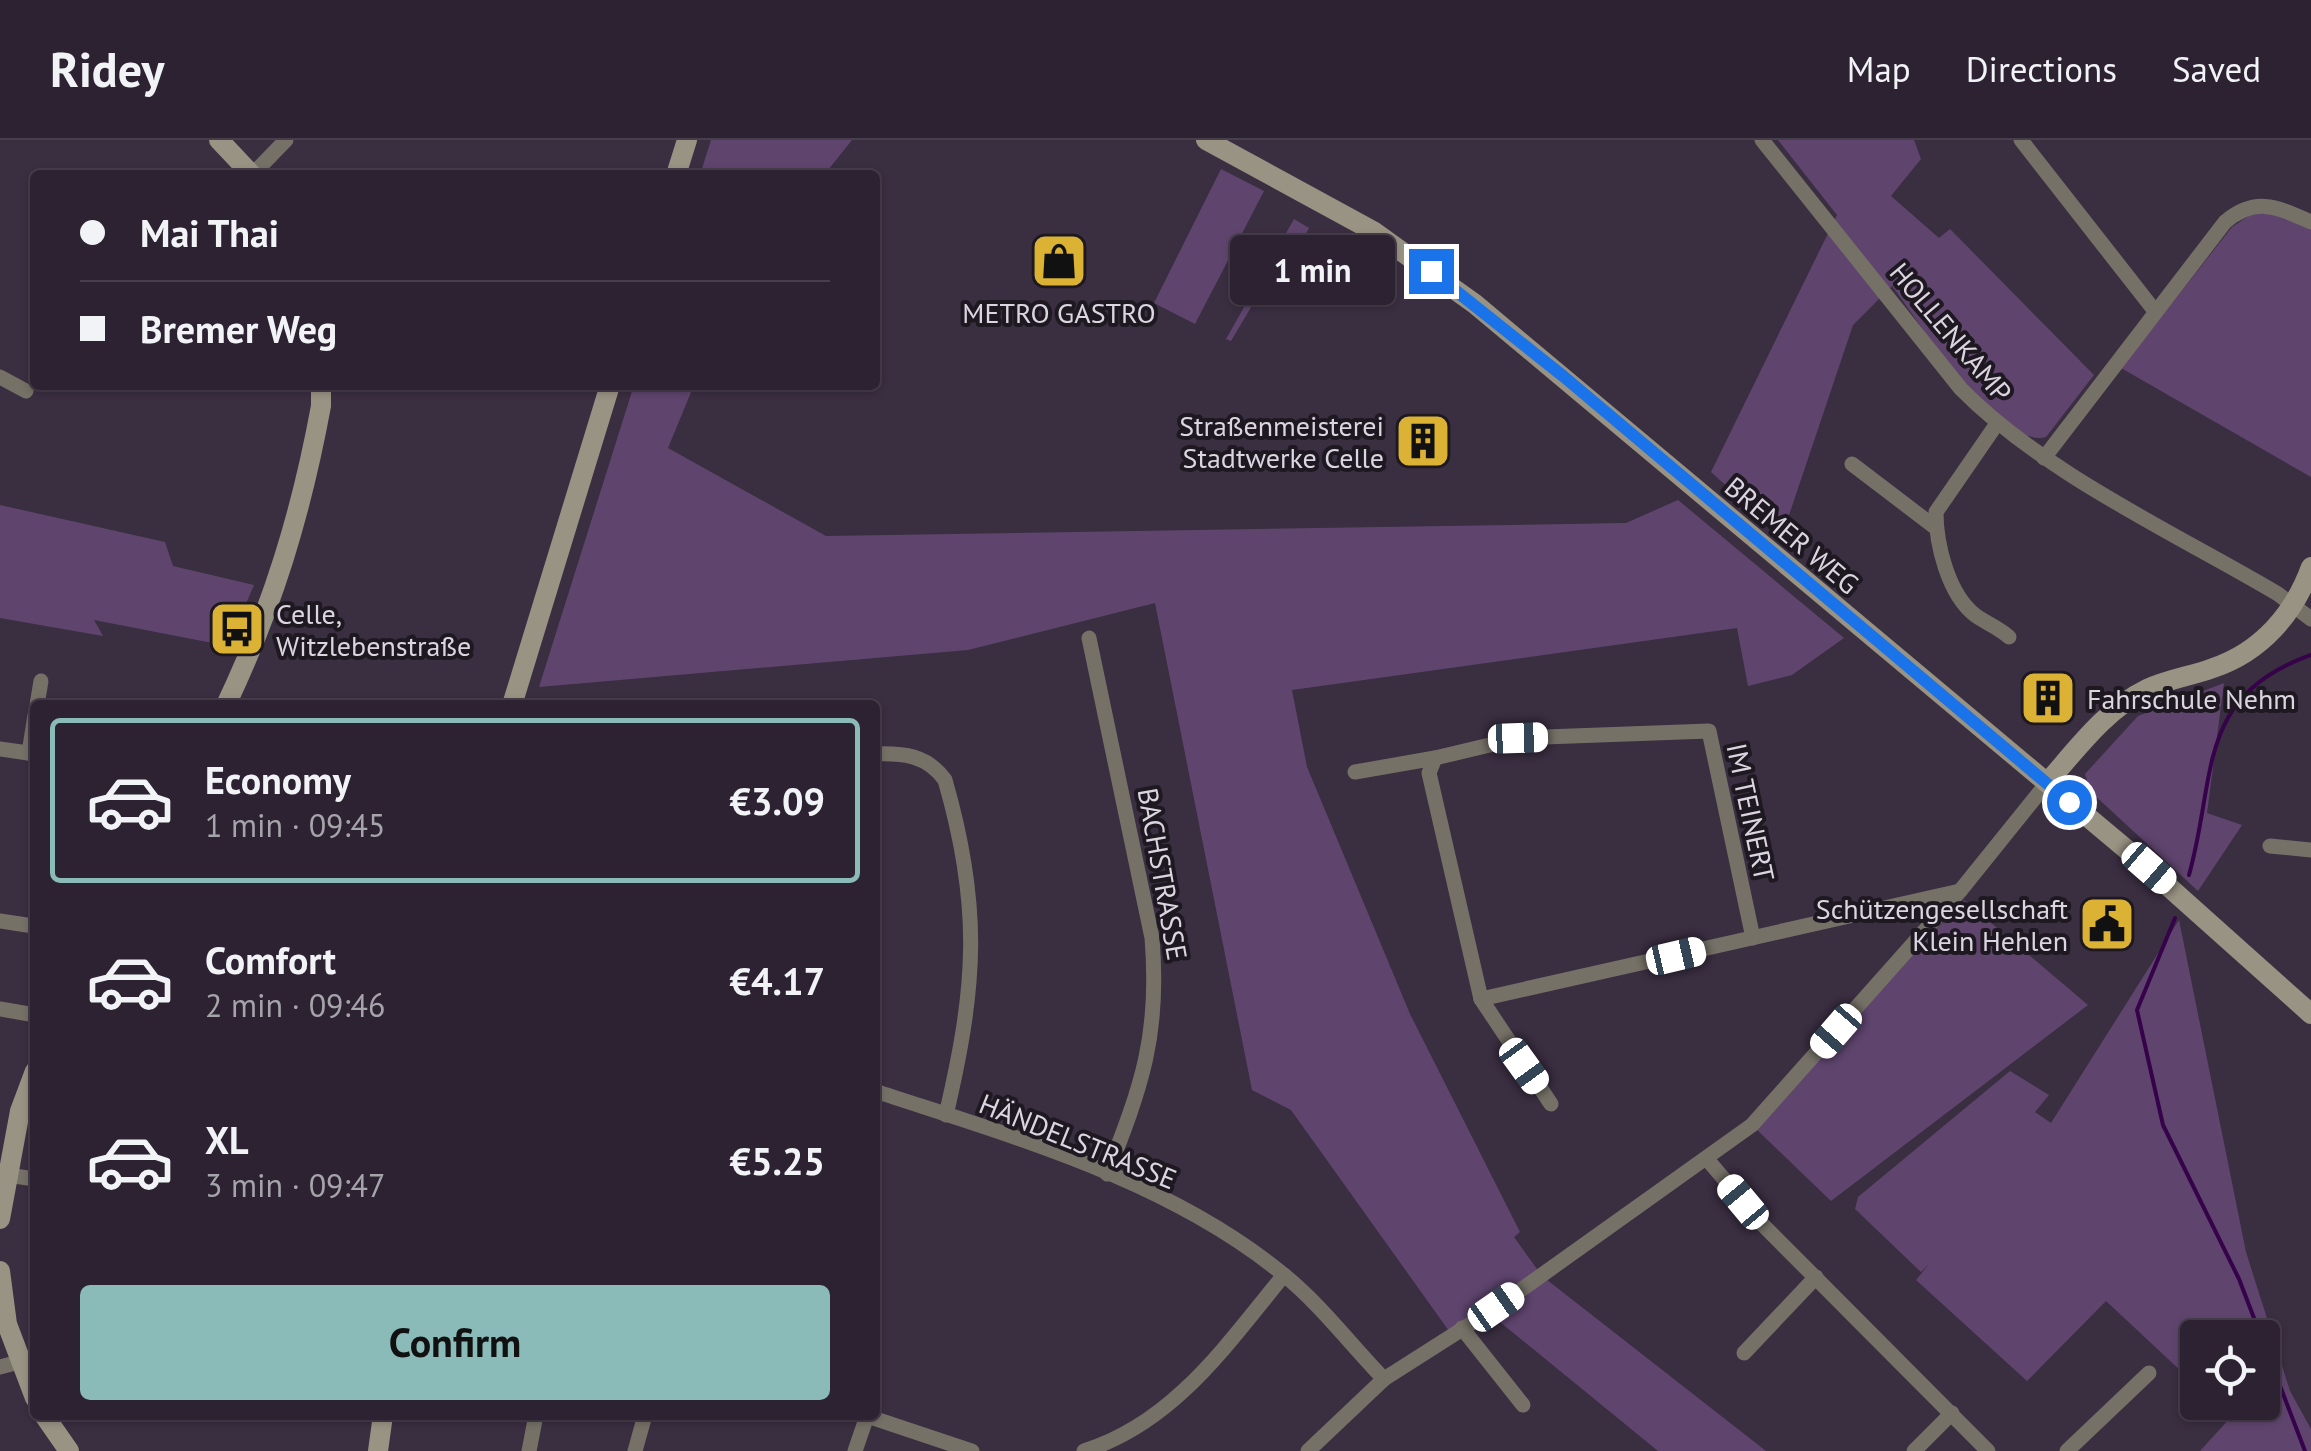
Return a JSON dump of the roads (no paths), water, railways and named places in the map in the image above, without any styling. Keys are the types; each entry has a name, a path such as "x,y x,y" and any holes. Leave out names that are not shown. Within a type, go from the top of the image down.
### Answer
{"main road":[{"path":"218,140 247,170"},
{"path":"678,170 687,140"},
{"name":"BREMER WEG","path":"1206,140 1373,231 1475,304 2048,784 2311,1014"},
{"path":"228,700 252,650 294,538 321,390"},
{"path":"514,700 608,390"},
{"path":"2048,784 2123,705 2146,690 2229,662 2249,650 2294,605 2311,567"},
{"path":"0,1219 20,1111 30,1085"},
{"path":"0,1272 9,1364 30,1391"},
{"path":"47,1420 68,1451"},
{"path":"378,1451 382,1420"}],"street":[{"path":"257,170 286,140"},
{"name":"HOLLENKAMP","path":"1762,140 1961,389 1996,425 2044,458 2311,618"},
{"path":"2022,140 2154,310"},
{"path":"2044,458 2154,310 2238,212 2269,205 2311,222"},
{"path":"0,377 26,392"},
{"path":"1996,425 1936,512 1936,528 1959,596 1976,616 2010,637"},
{"path":"1852,464 1936,528"},
{"name":"BACHSTRASSE","path":"1089,638 1148,919 1156,978 1150,1054 1107,1174"},
{"path":"38,700 41,681"},
{"name":"IM TEINERT","path":"1355,772 1518,738 1708,731 1753,938"},
{"path":"0,749 30,754"},
{"path":"880,754 923,759 945,780 969,875 973,921 969,1010 946,1115"},
{"path":"1435,758 1430,773 1481,999 1551,1104"},
{"path":"1308,1451 1384,1380 1752,1126 1960,891 2048,784"},
{"path":"2270,846 2311,850"},
{"path":"1481,999 1960,891"},
{"path":"0,921 30,926"},
{"path":"0,1009 30,1014"},
{"name":"HÄNDELSTRASSE","path":"880,1094 1107,1174 1214,1228 1284,1275 1384,1380"},
{"path":"1706,1158 1762,1224 1988,1451"},
{"path":"6,1174 30,1178"},
{"path":"1084,1451 1119,1439 1180,1397 1284,1275"},
{"path":"1744,1353 1816,1278"},
{"path":"1462,1328 1523,1405"},
{"path":"2067,1451 2150,1372"},
{"path":"1914,1451 1952,1413"},
{"path":"529,1451 535,1420"},
{"path":"634,1451 643,1420"},
{"path":"855,1451 864,1420"},
{"path":"880,1420 972,1451"}],"waterway":[{"path":"2189,875 2209,772 2229,716 2247,693 2274,672 2311,655"},
{"path":"2175,918 2137,1010 2163,1125 2239,1279 2305,1451"}],"place":[{"name":"METRO GASTRO","path":"1059,261"},
{"name":"Straßenmeisterei Stadtwerke Celle","path":"1423,441"},
{"name":"Celle, Witzlebenstraße","path":"237,629"},
{"name":"Fahrschule Nehm","path":"2048,698"},
{"name":"Schützengesellschaft Klein Hehlen","path":"2107,924"}]}
